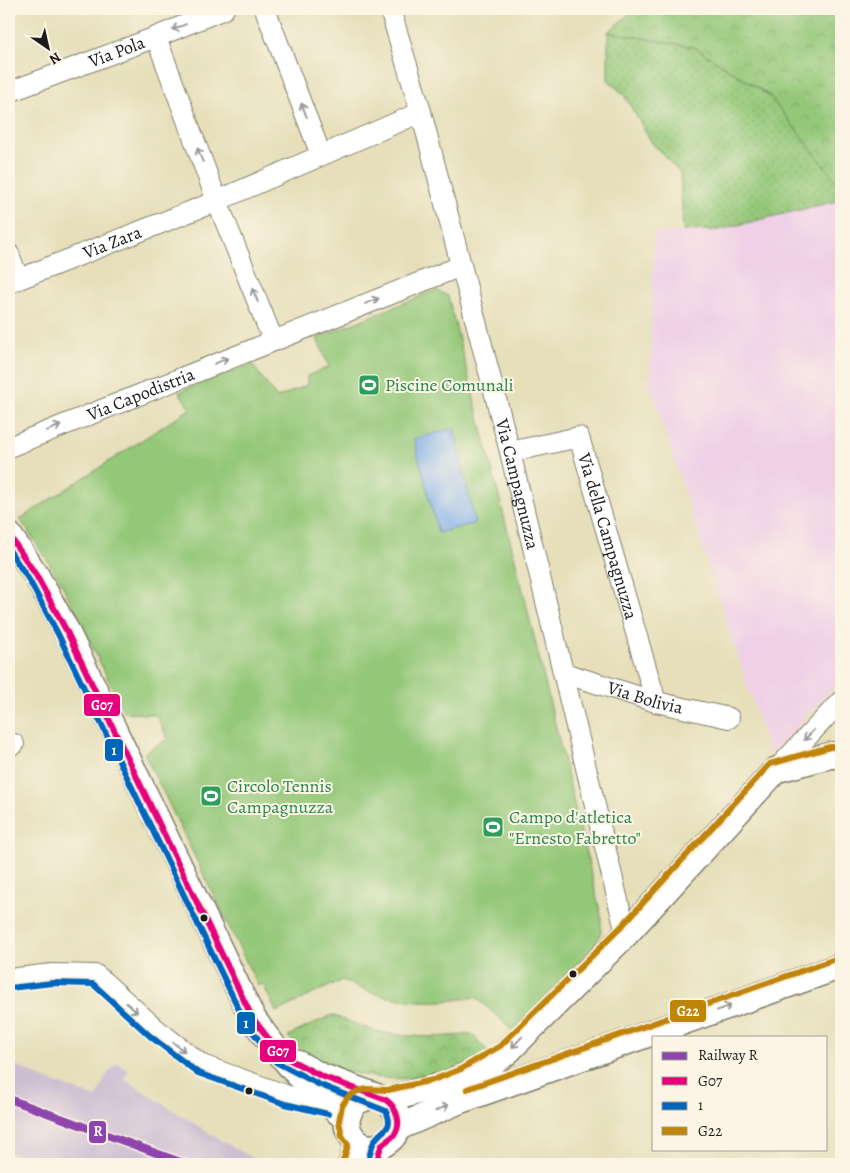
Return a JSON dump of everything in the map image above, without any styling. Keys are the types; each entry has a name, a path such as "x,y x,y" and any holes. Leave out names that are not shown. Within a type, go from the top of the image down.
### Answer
{"main road":[{"path":"9,535 36,575 66,630 252,1017 298,1075 338,1112 350,1133 355,1153 370,1147 385,1146 459,1100 841,966"},
{"path":"338,1112 350,1109 359,1100 380,1098 451,1084 486,1067 506,1053 626,934 776,770 832,755 841,756"},
{"path":"281,1055 321,1076 380,1098 396,1112 398,1120 385,1146"}],"street":[{"name":"Via Pola","path":"9,92 156,37 224,9"},
{"path":"266,9 322,155"},
{"name":"Via Campagnuzza","path":"390,9 421,112 510,452 626,934"},
{"path":"156,37 217,201 273,340"},
{"name":"Via Zara","path":"14,281 217,201 421,112"},
{"path":"9,254 14,281"},
{"name":"Via Capodistria","path":"9,447 461,266"},
{"name":"Via della Campagnuzza","path":"510,452 579,438 656,702"},
{"name":"Via Bolivia","path":"564,673 656,702 729,718"},
{"path":"776,770 841,701"},
{"path":"9,979 52,974 96,975 156,1029 202,1065 338,1112"}],"shaded area":[{"path":"841,200 841,679 770,755 650,385 654,232 717,230"},
{"path":"9,1062 40,1077 97,1098 105,1077 117,1063 129,1071 124,1079 217,1138 263,1164 45,1164 9,1151"}],"green space":[{"path":"635,9 841,9 841,187 769,95 694,47 608,32"},
{"path":"608,32 694,47 770,96 841,187 841,200 717,230 683,231 680,173 652,143 624,95 608,80"},
{"path":"436,290 448,296 524,595 601,915 601,932 595,945 513,1031 476,997 439,1001 404,1000 379,995 342,980 276,1012 263,984 258,986 144,753 168,739 156,715 124,712 59,578 20,519 190,409 179,392 252,364 277,398 307,385 307,376 329,367 317,338"},
{"path":"332,1015 370,1029 400,1035 436,1037 472,1034 489,1053 452,1070 424,1077 407,1079 388,1078 351,1072 318,1060 301,1049 288,1036"}],"water":[{"path":"454,428 475,523 438,533 414,439"}],"rail line":[{"name":"R","path":"9,1099 186,1164"}],"transit line":[{"name":"G07","path":"9,535 36,575 66,630 252,1017 281,1055 321,1076 386,1100 393,1107 398,1120 397,1130 382,1145 376,1164"},
{"name":"1","path":"9,550 29,580 58,634 245,1022 276,1062 318,1084 386,1111 389,1122 388,1126 374,1142 368,1161"},
{"name":"G22","path":"343,1161 348,1145 342,1136 339,1121 342,1106 348,1097 366,1089 388,1090 433,1080 461,1069 500,1046 620,928 770,764 830,747 841,747"},
{"name":"G22","path":"467,1089 838,958"},
{"name":"1","path":"10,988 52,983 93,984 150,1036 198,1073 285,1104 328,1114"}],"place":[{"name":"Piscine Comunali","path":"369,385"},
{"name":"Circolo Tennis Campagnuzza","path":"211,796"},
{"name":"Campo d'atletica \"Ernesto Fabretto\"","path":"493,827"}]}
